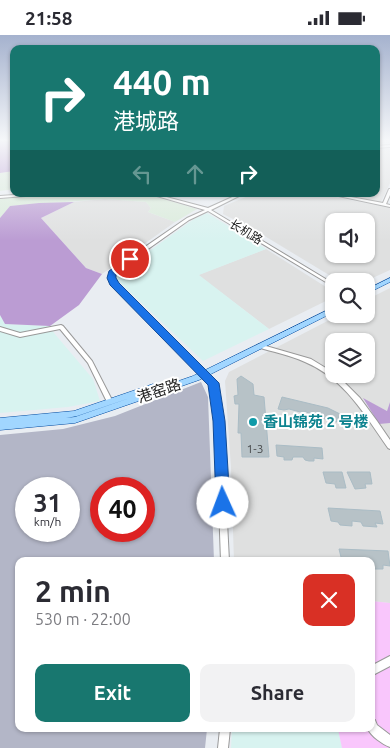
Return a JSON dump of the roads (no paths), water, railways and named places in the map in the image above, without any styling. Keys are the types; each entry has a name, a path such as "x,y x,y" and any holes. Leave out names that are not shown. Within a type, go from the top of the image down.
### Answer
{"main road":[{"path":"375,282 390,275"},
{"path":"375,288 390,280"},
{"name":"港窑路","path":"0,421 74,414 203,372 325,308"},
{"name":"港窑路","path":"0,427 75,420 203,372 325,313"}],"street":[{"path":"384,205 390,190"},
{"name":"长机路","path":"163,197 207,209 325,281"},
{"path":"225,557 219,421 214,383 115,285 111,278 115,269 177,225 235,197"},
{"path":"345,197 390,206"},
{"path":"0,329 20,335 61,327 90,362 110,402"},
{"path":"259,346 315,363 338,380 351,392 390,446"},
{"path":"375,669 390,661"},
{"path":"375,731 390,742"},
{"path":"223,748 225,732"}],"place":[{"name":"香山锦苑 2 号楼","path":"253,422"}]}
